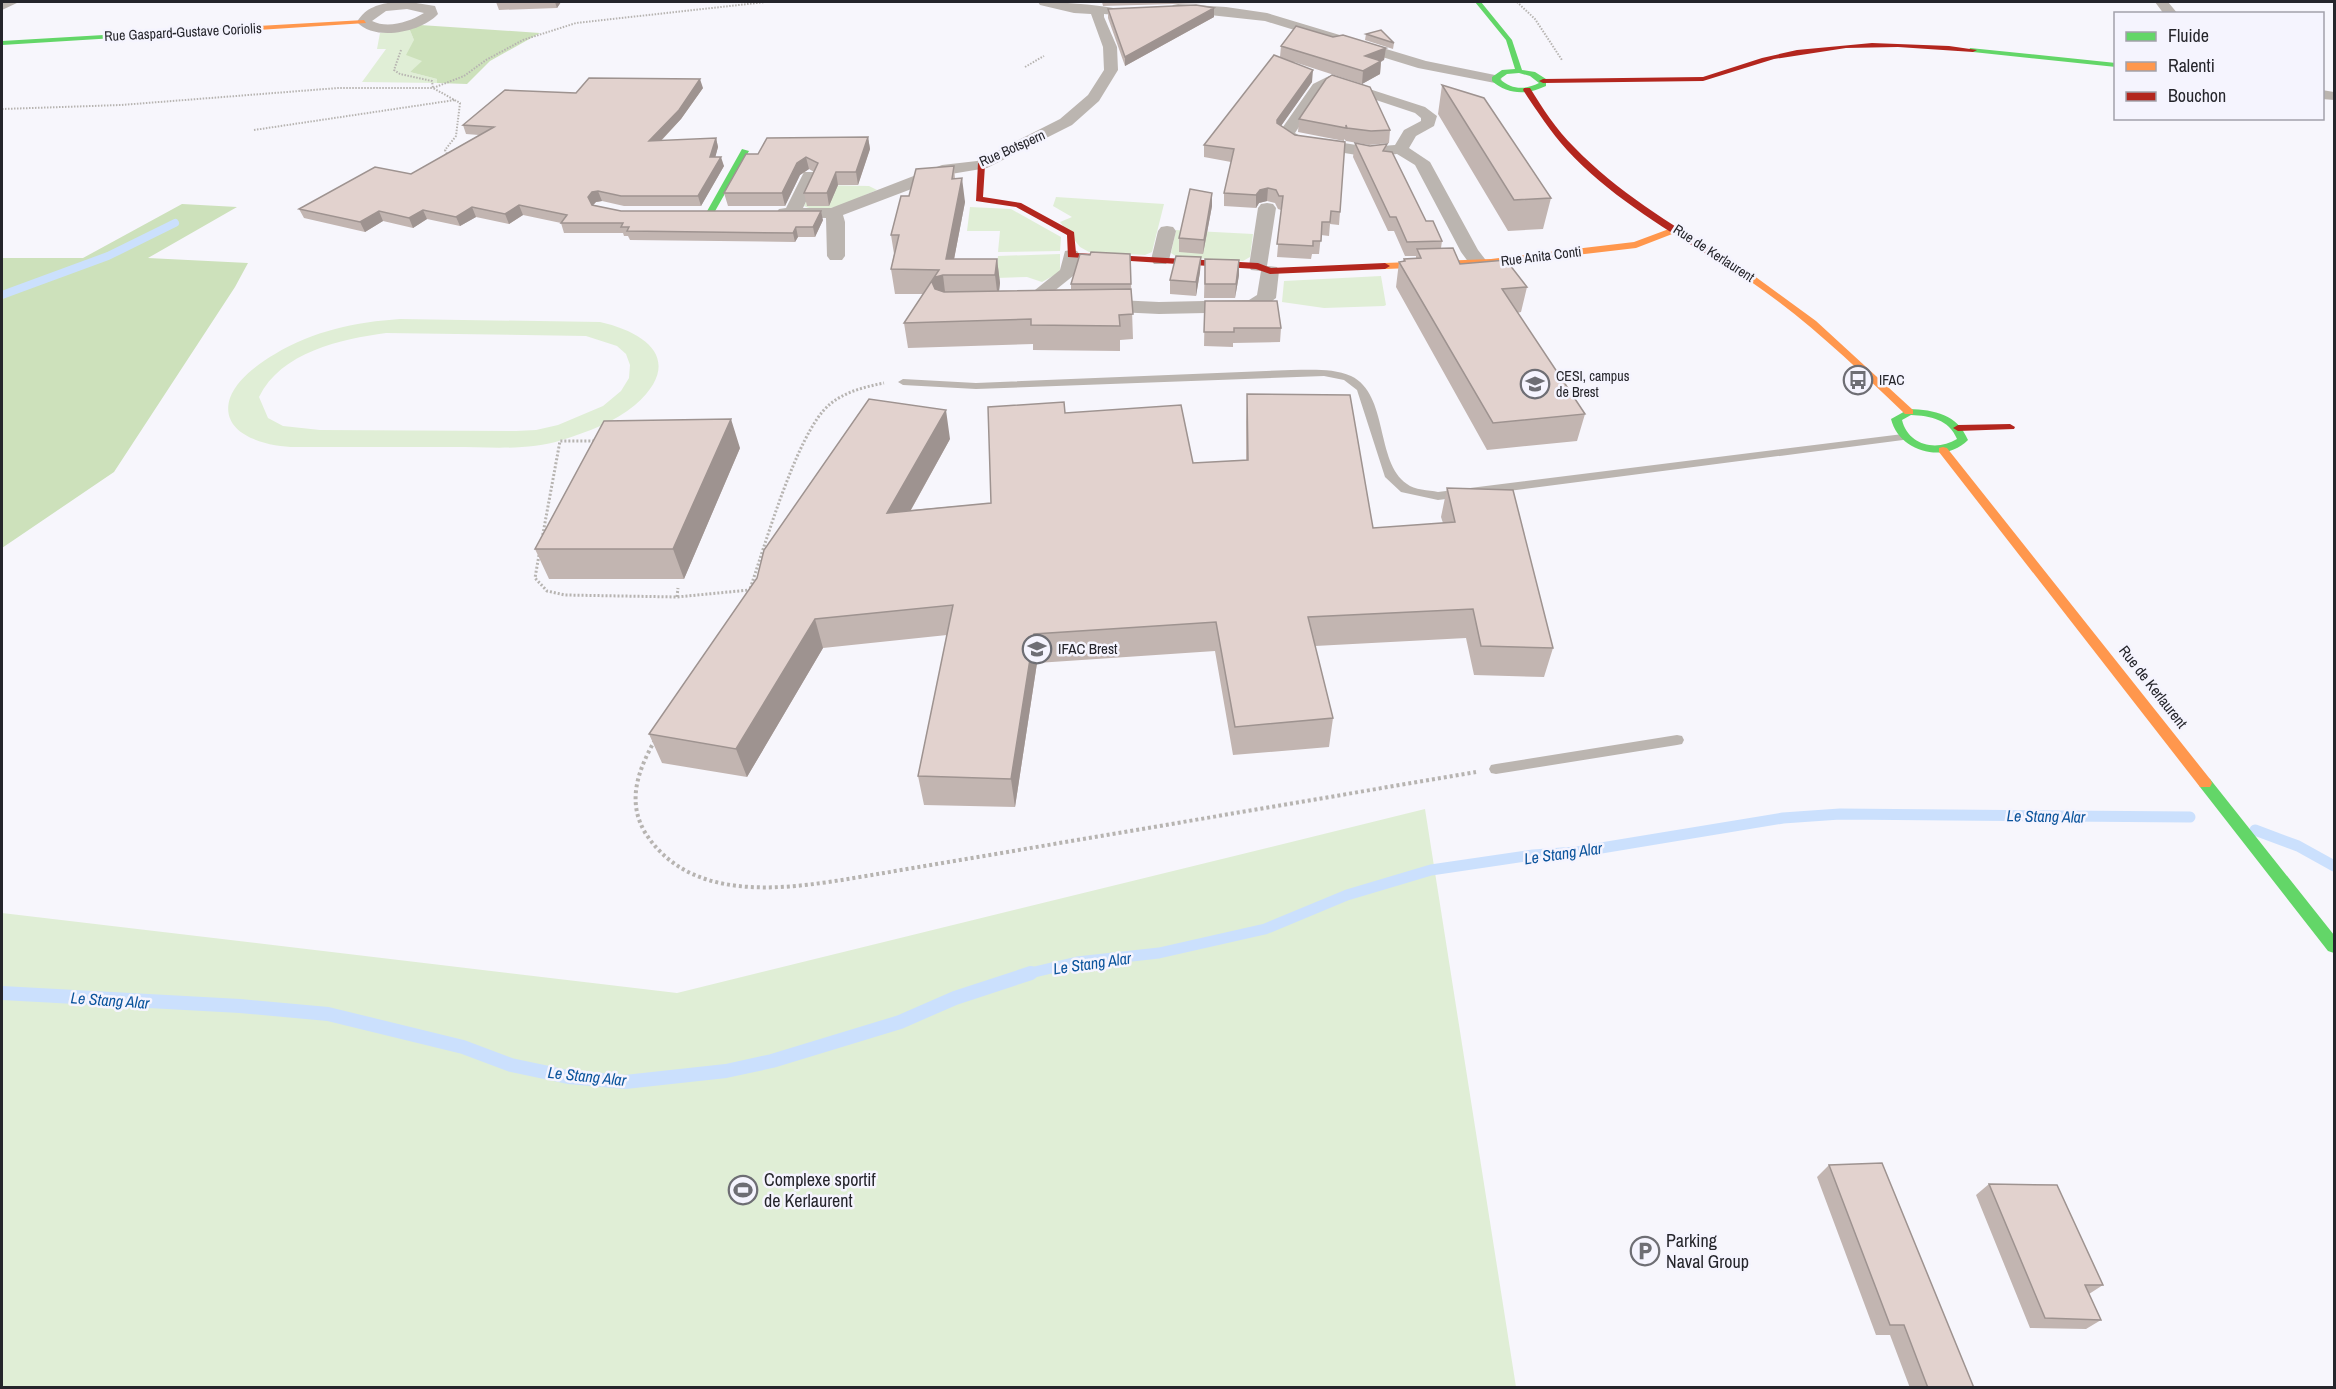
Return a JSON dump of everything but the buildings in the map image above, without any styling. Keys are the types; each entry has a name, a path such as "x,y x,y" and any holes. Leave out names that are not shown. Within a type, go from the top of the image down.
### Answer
{"street":[{"path":"2,6 12,2"},
{"path":"1046,2 1098,12 1132,10"},
{"path":"1478,2 1509,40 1519,71"},
{"path":"408,3 430,9 431,14 410,24 393,27 379,27 364,22 366,16 375,11 408,3"},
{"path":"1167,8 1196,8 1267,17 1423,65 1495,79 1504,87 1527,90 1540,87 1543,81"},
{"name":"Rue Botspern","path":"769,213 833,213 948,169 981,165 1048,133 1082,110 1094,98 1111,70 1112,55 1097,17 1098,12"},
{"name":"Rue Gaspard-Gustave Coriolis","path":"2,43 364,22"},
{"path":"1495,79 1505,72 1519,71 1537,76 1543,81 1678,81 1703,79 1725,74 1773,57 1829,48 1928,45 2114,65"},
{"path":"1310,74 1420,110 1429,116 1428,123 1410,133 1400,149"},
{"path":"1329,80 1318,87 1288,131 1289,138 1369,152 1400,149 1422,162 1470,252 1479,263"},
{"name":"Rue de Kerlaurent","path":"1527,90 1535,105 1578,158 1622,194 1776,294 1830,338 1909,412"},
{"path":"710,213 745,151"},
{"path":"981,165 979,199 1018,205 1071,234 1069,272 1044,290 1041,306"},
{"path":"792,213 810,176"},
{"path":"1019,307 1253,306 1266,298 1264,269 1267,208"},
{"path":"688,213 733,213"},
{"path":"833,213 836,222 836,256"},
{"name":"Rue Anita Conti","path":"1071,255 1264,269 1479,263 1636,245 1677,229"},
{"path":"1160,261 1167,231"},
{"path":"1909,412 1930,413 1951,422 1958,428 1963,440 1953,448 1943,450 1922,447 1903,437 1894,425 1896,419 1909,412"},
{"path":"1958,428 2010,427"},
{"name":"Rue de Kerlaurent","path":"1943,450 2334,946"}],"lane":[{"path":"903,382 976,386 1324,373 1347,378 1362,388 1389,475 1405,489 1438,496 1903,437"},
{"path":"1496,769 1677,740"}],"path":[{"path":"693,2 693,9"},
{"path":"2,109 132,104 338,88 433,88 464,76 486,60 523,40 558,28 593,20 766,2"},
{"path":"1517,2 1535,19 1563,62"},
{"path":"393,27 402,46 394,70 400,74 432,81 433,88"},
{"path":"1025,67 1044,56"},
{"path":"433,88 460,103 456,136 445,150 449,159"},
{"path":"254,130 456,100"},
{"path":"745,599 789,478 805,438 819,413 838,398 852,392 883,383 903,382"},
{"path":"606,441 560,441 535,579 547,591 565,595 677,597 750,590"},
{"path":"677,597 678,588"},
{"path":"656,737 639,769 636,788 635,807 640,825 648,840 674,865 691,873 718,883 749,887 781,887 894,872 1496,769"}],"green space":[{"path":"420,25 540,33 490,61 467,84 437,83 437,79 410,72 422,61 406,55 414,40 409,28"},
{"path":"409,28 423,61 410,72 437,79 437,83 362,82 386,49 377,49 380,33"},
{"path":"814,185 869,186 877,190 831,208 813,209 804,206"},
{"path":"1056,197 1164,204 1152,252 1145,255 1089,252 1080,247 1060,222 1072,217 1053,206"},
{"path":"182,204 237,207 148,258 248,263 235,287 114,472 2,548 2,258 83,258"},
{"path":"970,207 1011,209 1061,237 1060,251 998,252 1000,231 967,231"},
{"path":"1176,230 1253,234 1250,257 1243,261 1177,257 1171,253"},
{"path":"1060,254 1060,272 1042,282 1027,277 996,278 998,256"},
{"path":"1381,276 1386,305 1384,306 1324,308 1282,302 1284,281"},
{"path":"384,320 600,322 618,327 646,342 654,352 658,363 657,375 650,390 619,417 581,434 536,446 494,448 295,447 272,445 259,441 238,430 231,421 228,411 233,391 255,367 268,358 304,339 351,325","holes":["386,333 586,336 617,346 626,354 630,365 629,378 621,391 603,406 558,425 536,430 320,430 283,426 268,418 259,397 269,382 297,359 314,350 350,339"]},
{"name":"Complexe sportif de Kerlaurent","path":"1425,809 1516,1387 2,1387 2,913 677,993"}],"waterway":[{"path":"2,295 108,256 175,223"},
{"name":"Le Stang Alar","path":"1026,974 1077,962 1159,953 1265,929 1347,895 1431,870 1533,855 1577,852 1783,818 1840,814 2190,817"},
{"name":"Le Stang Alar","path":"2255,830 2298,846 2334,866"},
{"name":"Le Stang Alar","path":"2,993 240,1006 328,1014 463,1047 511,1065 568,1077 625,1082 726,1071 772,1061 900,1022 955,998 1031,973"}],"traffic: fast":[{"path":"1478,2 1509,40 1519,71"},
{"path":"2,43 258,28"},
{"path":"1973,50 2114,65"},
{"path":"1519,71 1532,74 1543,81 1543,84 1531,89 1518,90 1505,87 1495,79 1505,72 1519,71"},
{"path":"710,213 745,151"},
{"path":"1909,412 1942,417 1955,426 1963,440 1954,445 1934,449 1913,443 1904,437 1896,419 1909,412"},
{"path":"2205,783 2334,946"}],"traffic: slow":[{"path":"258,28 364,22"},
{"path":"1385,266 1491,262 1636,245 1677,229"},
{"path":"1750,277 1813,323 1909,412"},
{"path":"1943,450 2205,783"}],"traffic: jam":[{"path":"1543,81 1703,79 1773,57 1846,46 1898,45 1973,50"},
{"path":"1527,90 1547,121 1570,149 1597,174 1657,218 1750,277"},
{"path":"981,165 979,199 1018,205 1071,234 1071,255 1258,266 1270,271 1385,266"},
{"path":"1958,428 2010,427"}],"place":[{"name":"IFAC","path":"1858,380"},
{"name":"CESI, campus de Brest","path":"1535,384"},
{"name":"IFAC Brest","path":"1037,649"},
{"name":"Complexe sportif de Kerlaurent","path":"743,1190"},
{"name":"Parking Naval Group","path":"1645,1251"}]}
